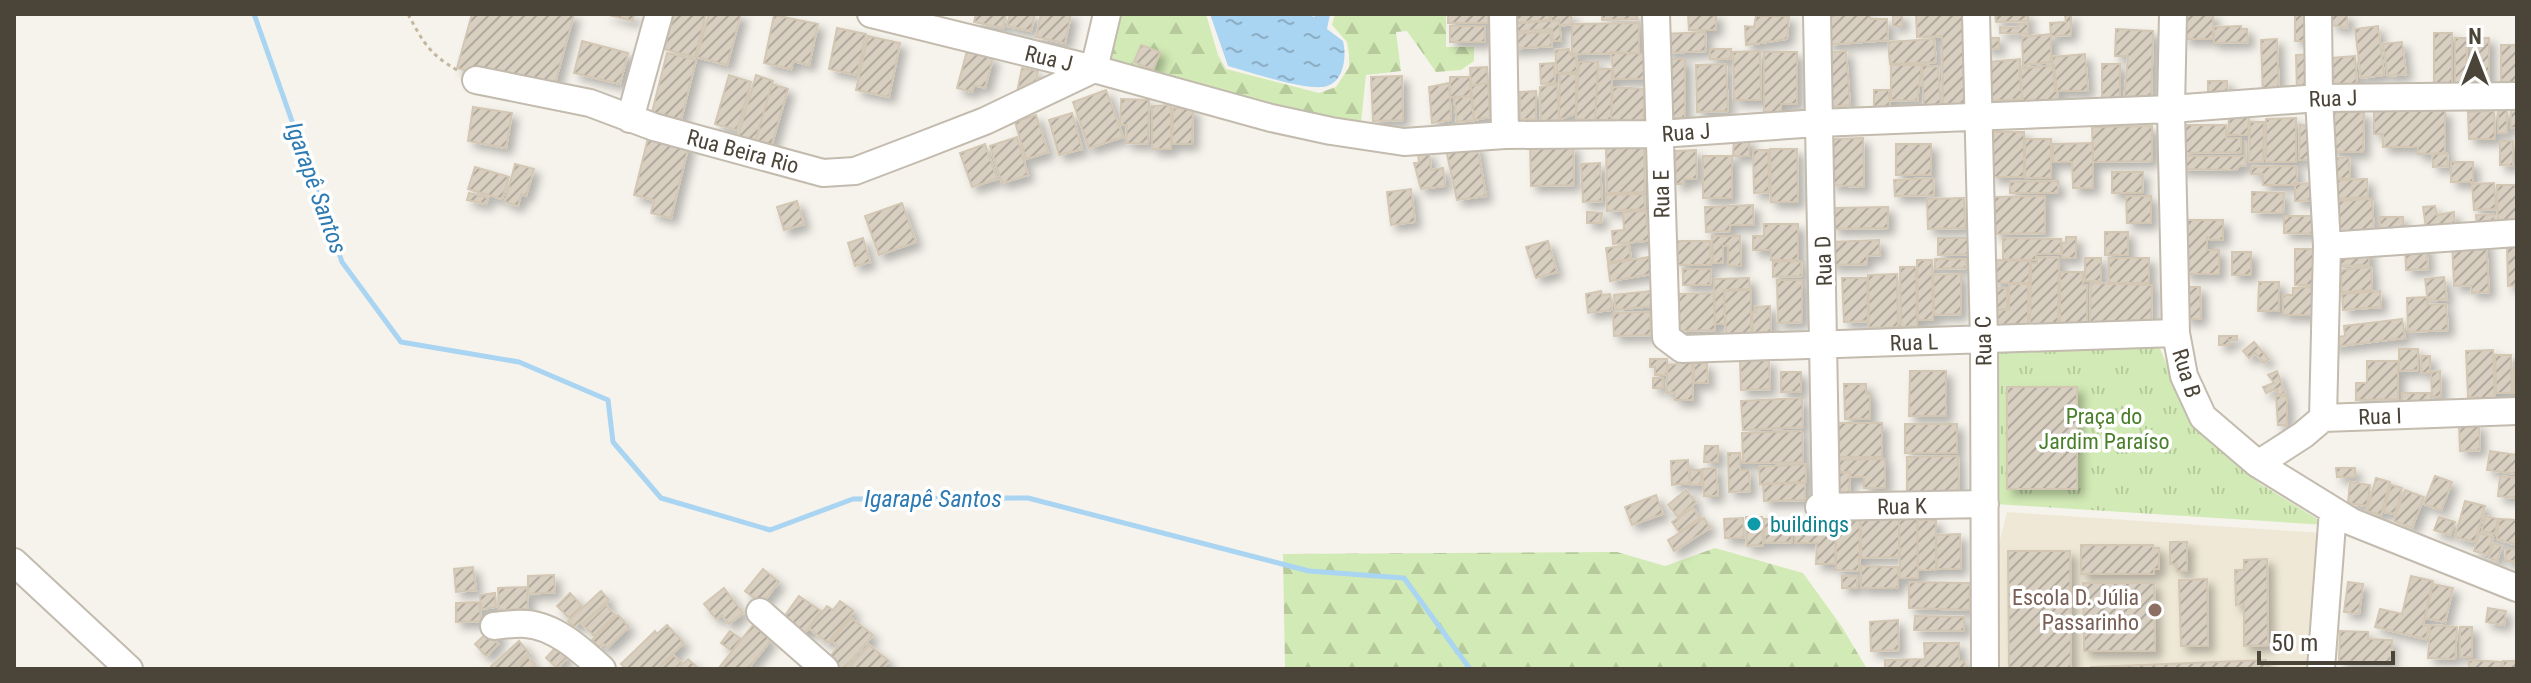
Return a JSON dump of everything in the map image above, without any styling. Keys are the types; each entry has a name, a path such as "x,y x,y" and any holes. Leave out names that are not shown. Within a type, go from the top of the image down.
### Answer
{"street":[{"path":"630,119 659,14"},
{"name":"Rua J","path":"871,14 1094,69 1271,118 1383,141 1436,141 1505,135 1660,134 1818,123 2171,109 2319,98 2517,96"},
{"path":"1094,69 1107,14"},
{"path":"1503,14 1505,135"},
{"name":"Rua E","path":"1656,14 1666,337 1682,349 1700,349"},
{"name":"Rua D","path":"1817,14 1825,344 1823,507"},
{"name":"Rua C","path":"1976,14 1984,340 1985,669"},
{"name":"Rua B","path":"2173,14 2171,109 2176,333 2184,376 2203,417 2258,464 2352,522 2517,588"},
{"path":"2258,464 2323,418 2327,246 2318,14"},
{"name":"Rua Beira Rio","path":"476,80 590,103 630,119 823,173 855,171 985,121 1094,69"},
{"path":"2327,246 2517,233"},
{"name":"Rua L","path":"1700,349 2176,333"},
{"name":"Rua I","path":"2323,418 2517,411"},
{"name":"Rua K","path":"1823,507 1985,504"},
{"path":"2321,669 2333,511"},
{"path":"14,562 129,669"},
{"path":"760,612 825,669"},
{"path":"494,626 527,624 547,630 580,649 602,669"}],"path":[{"path":"408,14 424,44 435,57 476,80"}],"shaded area":[{"name":"Escola D. Júlia Passarinho","path":"2007,512 2323,533 2310,669 1995,669 1997,551"}],"green space":[{"path":"1098,14 1206,14 1218,55 1226,69 1319,93 1336,87 1349,67 1347,42 1332,25 1335,14 1446,14 1446,47 1474,47 1474,61 1461,70 1436,72 1407,31 1396,32 1401,71 1366,75 1361,123 1084,67"},
{"name":"Praça do Jardim Paraíso","path":"2159,346 2189,419 2259,483 2327,525 1996,504 1998,350"},
{"path":"1715,548 1803,573 1842,627 1867,669 1285,669 1283,554 1617,552 1665,566"}],"water":[{"path":"1210,14 1307,14 1314,17 1330,14 1327,29 1343,41 1344,47 1344,62 1339,76 1329,85 1313,87 1228,66"}],"building":[{"path":"472,14 574,14 552,94 457,68"},
{"path":"605,14 634,14 633,21"},
{"path":"674,14 706,14 695,57 664,49"},
{"path":"709,14 741,14 727,65 697,57"},
{"path":"976,14 1006,14 1003,28 974,22"},
{"path":"1010,14 1035,14 1031,31 1007,26"},
{"path":"1041,14 1071,14 1065,43 1036,37"},
{"path":"1448,14 1488,14 1488,23 1448,23"},
{"path":"1508,14 1549,14 1550,20 1508,23"},
{"path":"1551,14 1571,14 1572,24 1560,26 1559,20 1551,21"},
{"path":"1602,14 1637,14 1637,19 1602,20"},
{"path":"1688,14 1716,14 1716,30 1689,30"},
{"path":"1870,14 1870,19 1887,19 1888,40 1826,45 1828,16"},
{"path":"1893,14 1902,14 1902,26 1893,26"},
{"path":"1965,14 1966,110 1943,110 1942,36 1917,37 1916,15"},
{"path":"1995,14 2028,14 2028,21 1996,22"},
{"path":"2071,14 2071,35 2051,36 2050,23 2066,22 2065,15"},
{"path":"2184,14 2213,14 2213,39 2184,39"},
{"path":"2295,14 2311,14 2312,41 2295,41"},
{"path":"2331,14 2347,14 2348,28 2331,25"},
{"path":"774,15 818,24 809,65 793,61 791,69 764,63"},
{"path":"1756,16 1789,16 1787,39 1746,45 1745,26 1754,27"},
{"path":"1559,20 1561,41 1553,41 1552,29 1509,32 1509,24"},
{"path":"1639,23 1639,53 1572,54 1572,24"},
{"path":"2018,24 2028,24 2028,34 2000,33 2000,27 2018,28"},
{"path":"1450,26 1485,26 1485,42 1450,42"},
{"path":"2241,26 2241,29 2247,29 2248,42 2214,43 2214,27"},
{"path":"2378,26 2384,75 2361,78 2355,29"},
{"path":"837,28 866,34 857,75 829,69"},
{"path":"2116,29 2153,31 2151,102 2124,101 2128,56 2115,56"},
{"path":"1550,32 1552,46 1510,49 1510,34"},
{"path":"1705,32 1706,51 1665,53 1664,34"},
{"path":"2434,33 2452,33 2452,84 2434,84"},
{"path":"2051,34 2051,62 2023,65 2022,37"},
{"path":"868,36 900,43 889,97 856,90"},
{"path":"1985,38 1999,38 1999,49 1984,48"},
{"path":"2455,38 2467,38 2466,85 2455,85"},
{"path":"2471,38 2489,38 2489,81 2471,81"},
{"path":"1934,39 1936,62 1890,64 1888,42"},
{"path":"2277,39 2279,95 2263,96 2261,40"},
{"path":"582,41 628,53 620,84 574,73"},
{"path":"2402,42 2406,74 2388,76 2383,44"},
{"path":"1141,45 1160,52 1153,70 1134,62"},
{"path":"2501,45 2517,45 2517,89 2501,89"},
{"path":"1569,49 1570,54 1576,57 1577,72 1557,73 1555,50"},
{"path":"1710,49 1731,49 1731,59 1710,59"},
{"path":"967,51 993,58 985,88 974,85 972,92 957,88"},
{"path":"1760,51 1761,100 1734,100 1733,52"},
{"path":"1846,51 1850,105 1828,107 1824,53"},
{"path":"1611,52 1648,54 1649,79 1614,79"},
{"path":"1764,52 1797,52 1797,104 1781,104 1781,112 1764,112"},
{"path":"667,53 696,60 681,120 652,112"},
{"path":"2085,54 2088,91 2055,91 2052,57"},
{"path":"2313,54 2314,90 2297,91 2296,55"},
{"path":"2355,56 2357,86 2333,88 2331,58"},
{"path":"1660,59 1685,59 1685,118 1661,119"},
{"path":"2020,59 2022,99 1988,101 1988,62"},
{"path":"1579,62 1598,62 1595,120 1576,119"},
{"path":"1554,63 1555,83 1541,84 1540,64"},
{"path":"1726,64 1728,111 1697,112 1696,65"},
{"path":"2102,64 2120,64 2120,100 2102,100"},
{"path":"1891,65 1922,65 1917,101 1891,100"},
{"path":"1922,65 1938,67 1941,108 1924,109"},
{"path":"2054,65 2058,100 2023,104 2019,69"},
{"path":"1487,67 1488,83 1471,85 1470,68"},
{"path":"1022,68 1038,71 1035,87 1017,92"},
{"path":"1598,69 1612,69 1611,120 1595,120"},
{"path":"1560,74 1576,74 1576,113 1559,120"},
{"path":"729,75 751,82 737,130 715,124"},
{"path":"756,75 773,81 755,142 738,137"},
{"path":"1402,76 1403,120 1373,121 1371,77"},
{"path":"1450,77 1470,77 1471,96 1450,97"},
{"path":"2208,81 2227,81 2228,98 2208,98"},
{"path":"1449,83 1451,120 1432,123 1429,87"},
{"path":"1488,83 1490,117 1474,120 1471,86"},
{"path":"772,84 788,89 771,147 755,143"},
{"path":"1557,84 1559,120 1541,121 1540,87"},
{"path":"1613,87 1645,89 1643,123 1611,120"},
{"path":"1106,90 1123,137 1089,148 1073,102"},
{"path":"1874,90 1889,90 1890,108 1874,109"},
{"path":"1536,91 1536,119 1520,119 1520,92"},
{"path":"1471,96 1474,120 1457,122 1454,98"},
{"path":"1121,99 1149,100 1148,144 1126,143 1127,125 1120,125"},
{"path":"1171,105 1171,149 1152,149 1152,106"},
{"path":"473,107 512,113 506,148 468,141"},
{"path":"1173,108 1193,109 1192,144 1172,144"},
{"path":"2445,110 2445,153 2418,154 2418,147 2383,147 2383,134 2374,134 2374,111"},
{"path":"2498,110 2507,110 2507,133 2498,133"},
{"path":"2511,110 2517,110 2517,128 2511,128"},
{"path":"2494,111 2495,139 2469,139 2468,112"},
{"path":"2331,112 2364,112 2363,152 2331,152"},
{"path":"1072,113 1082,149 1059,155 1049,120"},
{"path":"1036,115 1048,152 1026,159 1015,122"},
{"path":"2229,116 2249,117 2248,135 2228,135"},
{"path":"2296,118 2296,162 2266,162 2266,119"},
{"path":"2250,122 2264,122 2263,162 2249,162"},
{"path":"2183,125 2226,125 2226,138 2241,138 2241,152 2183,153"},
{"path":"2300,125 2311,126 2310,160 2299,160"},
{"path":"2152,126 2152,161 2093,162 2092,127"},
{"path":"1992,132 2024,132 2024,177 1992,177"},
{"path":"649,134 689,144 671,218 651,213 654,200 634,195"},
{"path":"1017,137 1028,175 1002,183 990,146"},
{"path":"1863,138 1864,187 1831,185 1830,139"},
{"path":"1734,139 1749,139 1749,156 1733,156"},
{"path":"2025,139 2051,139 2051,178 2025,178"},
{"path":"2245,140 2246,166 2239,166 2236,170 2179,169 2179,156 2245,156"},
{"path":"2500,141 2513,141 2513,166 2500,165"},
{"path":"2093,143 2093,188 2073,188 2072,162 2053,162 2053,144"},
{"path":"985,144 997,179 972,187 960,153"},
{"path":"1644,144 1645,192 1607,193 1606,146"},
{"path":"1896,144 1931,144 1931,175 1896,175"},
{"path":"1477,145 1486,196 1457,200 1446,150"},
{"path":"1573,145 1574,185 1531,186 1530,146"},
{"path":"1770,149 1797,149 1798,202 1771,202"},
{"path":"1696,150 1697,179 1684,179 1684,184 1676,184 1675,151"},
{"path":"1753,150 1768,150 1769,192 1754,193"},
{"path":"1429,152 1431,170 1443,168 1445,186 1421,189 1414,163 1419,163 1418,154"},
{"path":"2447,153 2448,166 2433,167 2432,154"},
{"path":"1703,156 1732,156 1732,198 1703,198"},
{"path":"2349,157 2350,178 2335,179 2334,158"},
{"path":"2451,162 2473,162 2473,182 2451,182"},
{"path":"1600,163 1602,201 1583,202 1581,164"},
{"path":"515,164 534,169 526,196 521,194 518,206 505,202"},
{"path":"2296,166 2297,181 2292,185 2263,185 2263,174 2251,174 2251,167"},
{"path":"475,167 509,177 502,199 468,189"},
{"path":"2112,172 2143,172 2142,193 2112,193"},
{"path":"1933,178 1934,195 1895,196 1894,180"},
{"path":"2367,179 2368,197 2337,199 2336,180"},
{"path":"2058,181 2058,193 2010,193 2010,182"},
{"path":"2315,183 2315,200 2295,201 2295,184"},
{"path":"2494,183 2496,209 2474,210 2472,184"},
{"path":"2497,185 2517,185 2517,227 2498,228"},
{"path":"1411,189 1415,222 1391,225 1387,192"},
{"path":"2252,192 2284,193 2283,213 2252,212"},
{"path":"469,193 488,198 486,204 467,200"},
{"path":"1644,194 1645,209 1607,211 1606,195"},
{"path":"2045,196 2045,233 1995,234 1994,197"},
{"path":"2126,196 2151,196 2151,223 2127,223"},
{"path":"1964,198 1965,228 1928,229 1927,199"},
{"path":"2372,199 2374,235 2337,236 2336,201"},
{"path":"797,201 804,224 784,230 777,207"},
{"path":"902,203 916,242 879,255 865,216"},
{"path":"1753,205 1754,225 1730,225 1730,231 1706,232 1705,207"},
{"path":"2435,206 2437,215 2454,212 2455,226 2427,234 2423,207"},
{"path":"1888,207 1888,228 1833,229 1833,208"},
{"path":"1646,211 1647,226 1655,226 1656,240 1613,244 1612,231 1624,230 1623,212"},
{"path":"1587,212 1602,213 1601,223 1587,223"},
{"path":"2494,214 2495,228 2477,228 2476,215"},
{"path":"2284,216 2318,216 2318,234 2284,233"},
{"path":"2380,217 2403,217 2403,234 2380,235"},
{"path":"2179,220 2223,220 2223,240 2207,237 2207,250 2219,250 2219,274 2185,274"},
{"path":"1764,224 1798,224 1798,260 1771,260 1771,250 1753,250 1753,236 1764,236"},
{"path":"2105,232 2128,232 2128,255 2105,255"},
{"path":"1712,236 1740,236 1741,266 1728,266 1728,246 1723,246 1723,263 1713,263"},
{"path":"2066,237 2076,237 2076,258 2062,258 2062,243 2066,243"},
{"path":"863,238 870,262 855,266 848,243"},
{"path":"1938,238 1972,238 1972,254 1938,255"},
{"path":"2003,238 2061,239 2061,254 2036,254 2036,260 2003,259"},
{"path":"1879,240 1880,255 1867,256 1867,264 1831,265 1830,242"},
{"path":"2486,240 2489,292 2472,293 2471,285 2454,286 2452,241"},
{"path":"1548,241 1557,272 1536,278 1526,247"},
{"path":"1677,241 1710,241 1711,265 1678,265"},
{"path":"2426,244 2428,269 2406,270 2405,245"},
{"path":"1629,245 1631,259 1608,262 1606,248"},
{"path":"2517,245 2517,285 2508,286 2507,246"},
{"path":"2295,249 2316,249 2316,285 2295,285"},
{"path":"2369,249 2369,265 2338,266 2337,250"},
{"path":"2232,252 2251,252 2251,275 2232,275"},
{"path":"1649,257 1652,274 1610,281 1608,264"},
{"path":"2037,257 2059,258 2058,327 2030,327 2031,263 2037,263"},
{"path":"2085,258 2101,258 2101,281 2085,281"},
{"path":"2109,258 2149,258 2149,283 2109,283"},
{"path":"1935,259 1966,259 1966,268 1935,269"},
{"path":"1917,260 1932,260 1933,320 1918,320"},
{"path":"1994,260 2030,261 2029,283 1993,283"},
{"path":"1801,261 1802,276 1773,277 1773,262"},
{"path":"1900,267 1916,267 1917,326 1901,327"},
{"path":"2371,267 2372,290 2342,292 2340,270"},
{"path":"1683,269 1711,269 1710,285 1683,285"},
{"path":"2060,272 2083,272 2083,285 2087,285 2087,328 2060,328"},
{"path":"1897,274 1898,327 1869,328 1868,275"},
{"path":"1961,274 1961,314 1934,315 1933,275"},
{"path":"2444,277 2447,299 2428,301 2425,279"},
{"path":"1749,278 1750,289 1724,290 1725,324 1715,324 1714,279"},
{"path":"1842,278 1867,278 1868,321 1844,322"},
{"path":"1777,280 1802,280 1802,322 1778,323"},
{"path":"2259,282 2279,282 2279,311 2258,311"},
{"path":"2091,283 2152,285 2151,327 2090,325"},
{"path":"2009,284 2028,284 2028,327 1997,327 1997,310 2009,310"},
{"path":"2184,287 2200,287 2201,319 2185,319"},
{"path":"2311,287 2311,292 2319,292 2320,315 2283,315 2283,295 2293,295 2293,288"},
{"path":"1997,288 2007,288 2007,309 1997,309"},
{"path":"1751,290 1751,335 1726,336 1724,291"},
{"path":"1601,291 1602,295 1610,294 1612,310 1588,313 1586,294"},
{"path":"1650,291 1652,306 1616,310 1614,295"},
{"path":"2380,291 2381,307 2343,310 2342,294"},
{"path":"1714,293 1715,330 1676,331 1675,294"},
{"path":"2427,297 2427,305 2446,304 2448,330 2408,332 2407,298"},
{"path":"1770,306 1771,333 1753,334 1752,312 1756,312 1755,307"},
{"path":"1650,312 1651,335 1614,336 1613,313"},
{"path":"2402,319 2405,338 2332,347 2331,338 2345,336 2344,326"},
{"path":"2219,336 2237,336 2237,340 2229,340 2229,345 2219,345"},
{"path":"2254,342 2269,359 2264,363 2255,353 2249,358 2243,351"},
{"path":"2399,349 2418,349 2418,370 2399,371"},
{"path":"2493,350 2495,402 2479,403 2478,397 2468,397 2466,351"},
{"path":"2495,355 2511,355 2512,393 2496,393"},
{"path":"2422,356 2430,356 2430,373 2421,373"},
{"path":"1650,359 1667,359 1667,375 1655,375"},
{"path":"1677,359 1692,359 1693,400 1675,400 1675,392 1666,393 1668,365 1677,364"},
{"path":"1769,360 1770,389 1741,390 1740,361"},
{"path":"2367,361 2398,361 2398,399 2356,400 2356,383 2367,383"},
{"path":"1694,363 1707,363 1708,383 1694,383"},
{"path":"2514,363 2517,363 2517,393 2514,393"},
{"path":"1910,371 1946,371 1946,416 1909,416"},
{"path":"2277,371 2285,393 2279,395 2276,389 2266,393 2263,387 2274,383 2268,375"},
{"path":"2440,371 2441,397 2432,397 2431,372"},
{"path":"1781,372 1801,372 1801,392 1781,392"},
{"path":"1653,378 1663,378 1663,388 1653,388"},
{"path":"1844,384 1866,384 1866,394 1870,394 1870,419 1845,419"},
{"path":"2007,387 2077,387 2077,489 2007,489"},
{"path":"2402,393 2431,393 2431,406 2402,406"},
{"path":"2276,396 2287,396 2287,425 2278,425"},
{"path":"1802,398 1803,427 1743,430 1741,401"},
{"path":"1833,423 1882,423 1882,457 1833,457"},
{"path":"1905,424 1957,424 1957,453 1905,453"},
{"path":"2479,424 2480,450 2460,451 2459,425"},
{"path":"1802,431 1803,462 1743,463 1742,433"},
{"path":"1705,446 1718,446 1718,462 1704,462"},
{"path":"2490,451 2517,455 2517,474 2487,470"},
{"path":"1728,453 1740,453 1740,470 1749,470 1750,491 1729,492"},
{"path":"1958,456 1959,493 1907,494 1907,457"},
{"path":"1885,459 1885,488 1864,488 1864,477 1850,477 1850,472 1833,472 1833,460"},
{"path":"1688,460 1690,483 1672,485 1671,461"},
{"path":"1806,464 1806,482 1760,484 1759,467"},
{"path":"1716,468 1718,496 1704,496 1702,469"},
{"path":"2336,468 2355,468 2355,477 2337,477"},
{"path":"1690,470 1701,470 1701,485 1690,485"},
{"path":"1834,472 1850,473 1849,498 1833,498"},
{"path":"2435,476 2452,482 2441,510 2424,504"},
{"path":"2500,476 2517,478 2517,498 2498,496"},
{"path":"2376,478 2390,482 2381,515 2367,511"},
{"path":"2350,482 2370,485 2367,506 2348,503"},
{"path":"1805,483 1805,500 1764,501 1763,484"},
{"path":"2391,485 2402,488 2395,514 2384,512"},
{"path":"1686,490 1696,502 1678,517 1668,505"},
{"path":"2405,490 2424,497 2412,528 2394,521"},
{"path":"1656,495 1663,514 1632,525 1625,507"},
{"path":"2465,501 2485,506 2475,542 2455,537"},
{"path":"1693,508 1700,518 1679,532 1672,522"},
{"path":"1899,513 1899,557 1861,558 1861,514"},
{"path":"1899,515 1917,515 1918,578 1900,578"},
{"path":"2485,516 2498,519 2495,534 2482,531"},
{"name":"buildings","path":"1746,517 1762,517 1763,545 1747,546"},
{"path":"2439,517 2455,522 2450,535 2434,530"},
{"path":"1704,518 1710,528 1674,551 1668,540"},
{"path":"1743,518 1744,538 1725,538 1724,519"},
{"path":"1795,518 1836,519 1835,564 1816,564 1817,543 1795,543"},
{"path":"1764,519 1792,519 1792,542 1765,543"},
{"path":"1836,519 1860,519 1859,571 1836,570"},
{"path":"2499,519 2517,520 2517,545 2497,539"},
{"path":"1917,520 1936,520 1936,570 1918,570"},
{"path":"2479,533 2493,537 2488,555 2474,551"},
{"path":"1960,534 1961,569 1937,569 1936,535"},
{"path":"2170,542 2187,542 2187,571 2177,571 2177,564 2170,564"},
{"path":"2494,543 2502,546 2497,561 2489,558"},
{"path":"2081,545 2153,545 2153,548 2159,548 2159,569 2154,569 2154,574 2081,574"},
{"path":"2506,549 2517,549 2517,566 2515,561 2505,561"},
{"path":"2008,551 2070,551 2071,669 2009,669"},
{"path":"2267,559 2268,645 2244,646 2244,604 2236,605 2235,570 2244,570 2244,560"},
{"path":"1861,566 1898,567 1898,588 1861,588"},
{"path":"473,567 476,590 456,592 454,569"},
{"path":"763,569 779,582 762,604 745,591"},
{"path":"554,575 555,592 528,594 528,576"},
{"path":"1842,576 1857,576 1857,588 1842,588"},
{"path":"2411,576 2433,581 2423,625 2429,626 2426,639 2375,627 2380,609 2402,614"},
{"path":"2207,579 2208,646 2181,646 2179,580"},
{"path":"1909,582 1970,583 1970,610 1909,608"},
{"path":"2348,582 2363,584 2359,614 2344,612"},
{"path":"2083,583 2154,583 2155,651 2084,651"},
{"path":"2433,584 2453,588 2445,622 2425,618"},
{"path":"527,587 528,609 499,610 498,588"},
{"path":"724,588 743,613 729,624 722,615 716,619 704,604"},
{"path":"601,591 609,600 582,624 580,622 574,627 568,621"},
{"path":"495,593 496,607 481,609 480,595"},
{"path":"570,593 582,606 570,619 557,606"},
{"path":"799,596 821,611 802,637 781,621"},
{"path":"840,601 854,611 828,643 809,628 827,606 833,610"},
{"path":"479,602 481,621 456,622 456,603"},
{"path":"606,605 615,615 594,636 584,626"},
{"path":"2488,608 2506,611 2504,625 2486,622"},
{"path":"618,615 629,627 607,648 603,643 599,647 592,640"},
{"path":"1915,616 1964,617 1964,631 1914,630"},
{"path":"851,618 873,635 844,669 837,669 827,661 838,646 832,641"},
{"path":"1898,620 1899,650 1871,651 1870,622"},
{"path":"667,625 684,643 657,669 626,669 621,664 655,631 657,634"},
{"path":"753,625 771,640 748,669 718,669"},
{"path":"2430,625 2457,627 2455,659 2428,658"},
{"path":"493,627 501,636 486,656 475,644"},
{"path":"2460,627 2472,627 2472,657 2460,657"},
{"path":"730,631 741,639 732,651 721,643"},
{"path":"2340,631 2368,632 2368,639 2392,640 2391,663 2339,661"},
{"path":"519,641 529,653 511,669 494,669 491,666"},
{"path":"1924,643 1959,643 1959,661 1965,661 1966,669 1885,669 1885,660 1925,659"},
{"path":"869,645 889,661 882,669 848,669"},
{"path":"557,646 568,657 557,668 546,658"},
{"path":"673,655 682,663 676,669 659,669"},
{"path":"528,657 535,664 529,669 515,669"},
{"path":"688,659 697,667 678,669"},
{"path":"2266,660 2266,669 2091,669 2091,667"},
{"path":"2469,660 2502,662 2501,669 2469,669"},
{"path":"2503,661 2517,661 2517,669 2503,669"}],"waterway":[{"name":"Igarapê Santos","path":"254,14 342,262 401,342 519,362 608,400 613,442 661,498 770,530 853,499 1028,498 1309,571 1404,578 1470,669"}],"place":[{"name":"buildings","path":"1754,524"},
{"name":"Escola D. Júlia Passarinho","path":"2155,610"}]}
